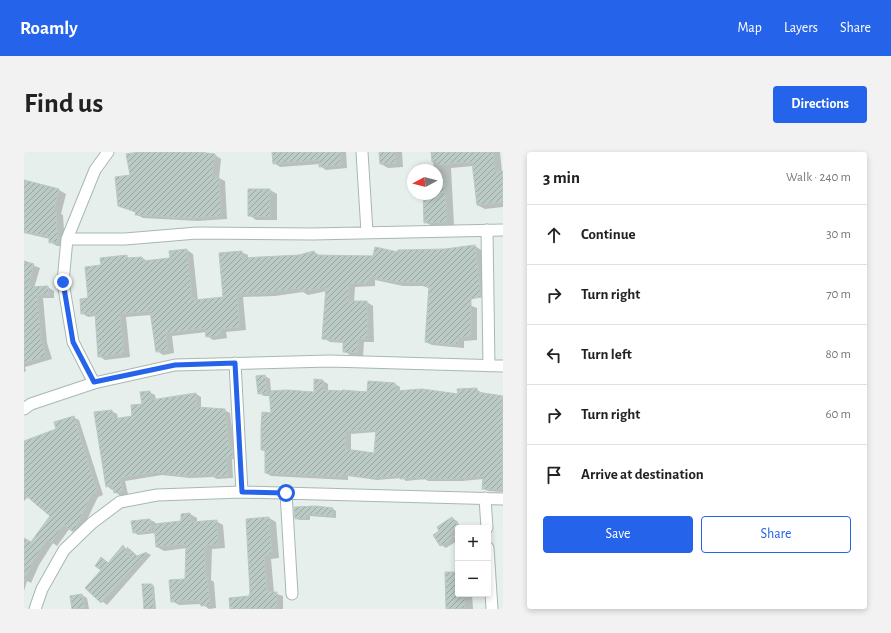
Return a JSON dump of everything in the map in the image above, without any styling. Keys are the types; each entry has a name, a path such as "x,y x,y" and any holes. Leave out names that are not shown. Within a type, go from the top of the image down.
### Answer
{"street":[{"path":"94,382 73,342 63,282 67,239 95,170 108,152"},
{"path":"362,152 367,232"},
{"path":"487,230 489,366"},
{"path":"67,239 125,239 196,233 503,230"},
{"path":"24,409 31,404 94,382 175,365 330,360 503,366"},
{"path":"235,363 242,492"},
{"path":"35,609 42,588 64,550 92,523 120,502 157,495 242,492 503,499"},
{"path":"286,493 292,594"},
{"path":"485,498 487,525"},
{"path":"489,561 492,609"}],"building":[{"path":"139,152 198,152 215,154 212,177 219,177 221,216 191,218 135,215 136,212 118,206 115,177 130,175 126,154"},
{"path":"272,152 340,152 341,165 319,167 319,160 273,164"},
{"path":"379,152 395,152 396,163 380,164"},
{"path":"431,152 493,152 495,172 503,171 503,202 477,205 472,162 443,164 432,162"},
{"path":"444,176 447,222 424,223 423,200 443,200"},
{"path":"24,180 59,189 54,210 56,210 58,242 49,243 49,237 24,232"},
{"path":"248,189 270,189 270,217 248,216"},
{"path":"475,245 481,297 471,299 471,337 458,337 458,345 425,342 429,286 423,286 423,283 396,282 369,277 369,283 349,284 348,301 367,301 368,339 358,339 357,353 343,352 343,341 322,339 326,287 301,292 300,288 268,293 237,294 240,327 220,329 221,335 206,337 205,328 166,333 168,350 156,352 150,311 120,314 124,354 98,357 95,313 81,314 80,299 88,298 85,267 101,265 100,258 127,255 127,258 142,257 143,261 170,258 169,251 187,249 192,298 195,300 223,297 219,253 242,251 242,258 299,255 314,251 315,255 373,256 375,247 398,252 398,250 445,249"},
{"path":"24,261 34,264 28,287 48,286 49,295 37,295 41,339 46,356 24,363"},
{"path":"265,375 267,393 258,394 256,376"},
{"path":"314,379 323,380 323,390 367,392 368,381 395,383 395,391 422,389 458,394 457,389 477,388 477,392 503,396 500,412 503,412 502,490 482,489 483,476 456,479 421,479 422,477 400,479 400,476 371,478 343,474 343,477 265,473 265,450 261,450 261,426 262,412 271,413 269,391 287,390 314,392","holes":["376,430 374,453 345,449 346,431"]},
{"path":"150,391 151,400 196,393 196,407 225,409 229,448 233,448 233,457 227,457 228,476 211,476 211,474 184,476 156,472 120,478 123,491 114,493 112,484 106,487 94,412 112,410 113,419 132,416 131,405 142,404 140,392"},
{"path":"74,416 97,491 92,494 73,532 64,525 51,543 47,540 33,561 24,581 24,538 31,542 50,516 24,494 24,441 56,429 54,422"},
{"path":"316,506 333,508 332,516 306,514 306,518 295,519 294,507"},
{"path":"190,513 191,522 217,520 218,545 205,545 205,577 207,577 210,605 201,606 200,600 171,602 169,580 185,579 186,544 156,547 154,524 181,521 181,514"},
{"path":"269,517 272,555 264,555 267,592 277,592 277,609 230,609 229,598 249,596 250,592 246,519"},
{"path":"452,517 458,525 455,525 455,530 450,533 453,538 440,546 433,535 439,531 437,527"},
{"path":"150,519 152,531 133,533 131,521"},
{"path":"123,545 130,558 127,547 137,556 147,552 101,603 85,588 101,570 95,566 101,557 108,563"},
{"path":"445,572 455,572 455,597 465,597 465,609 446,609"},
{"path":"142,584 152,584 154,609 144,609"},
{"path":"82,594 85,609 72,609 70,596"}],"route":[{"path":"63,282 73,342 94,382 175,365 235,363 242,492 286,493"}]}
